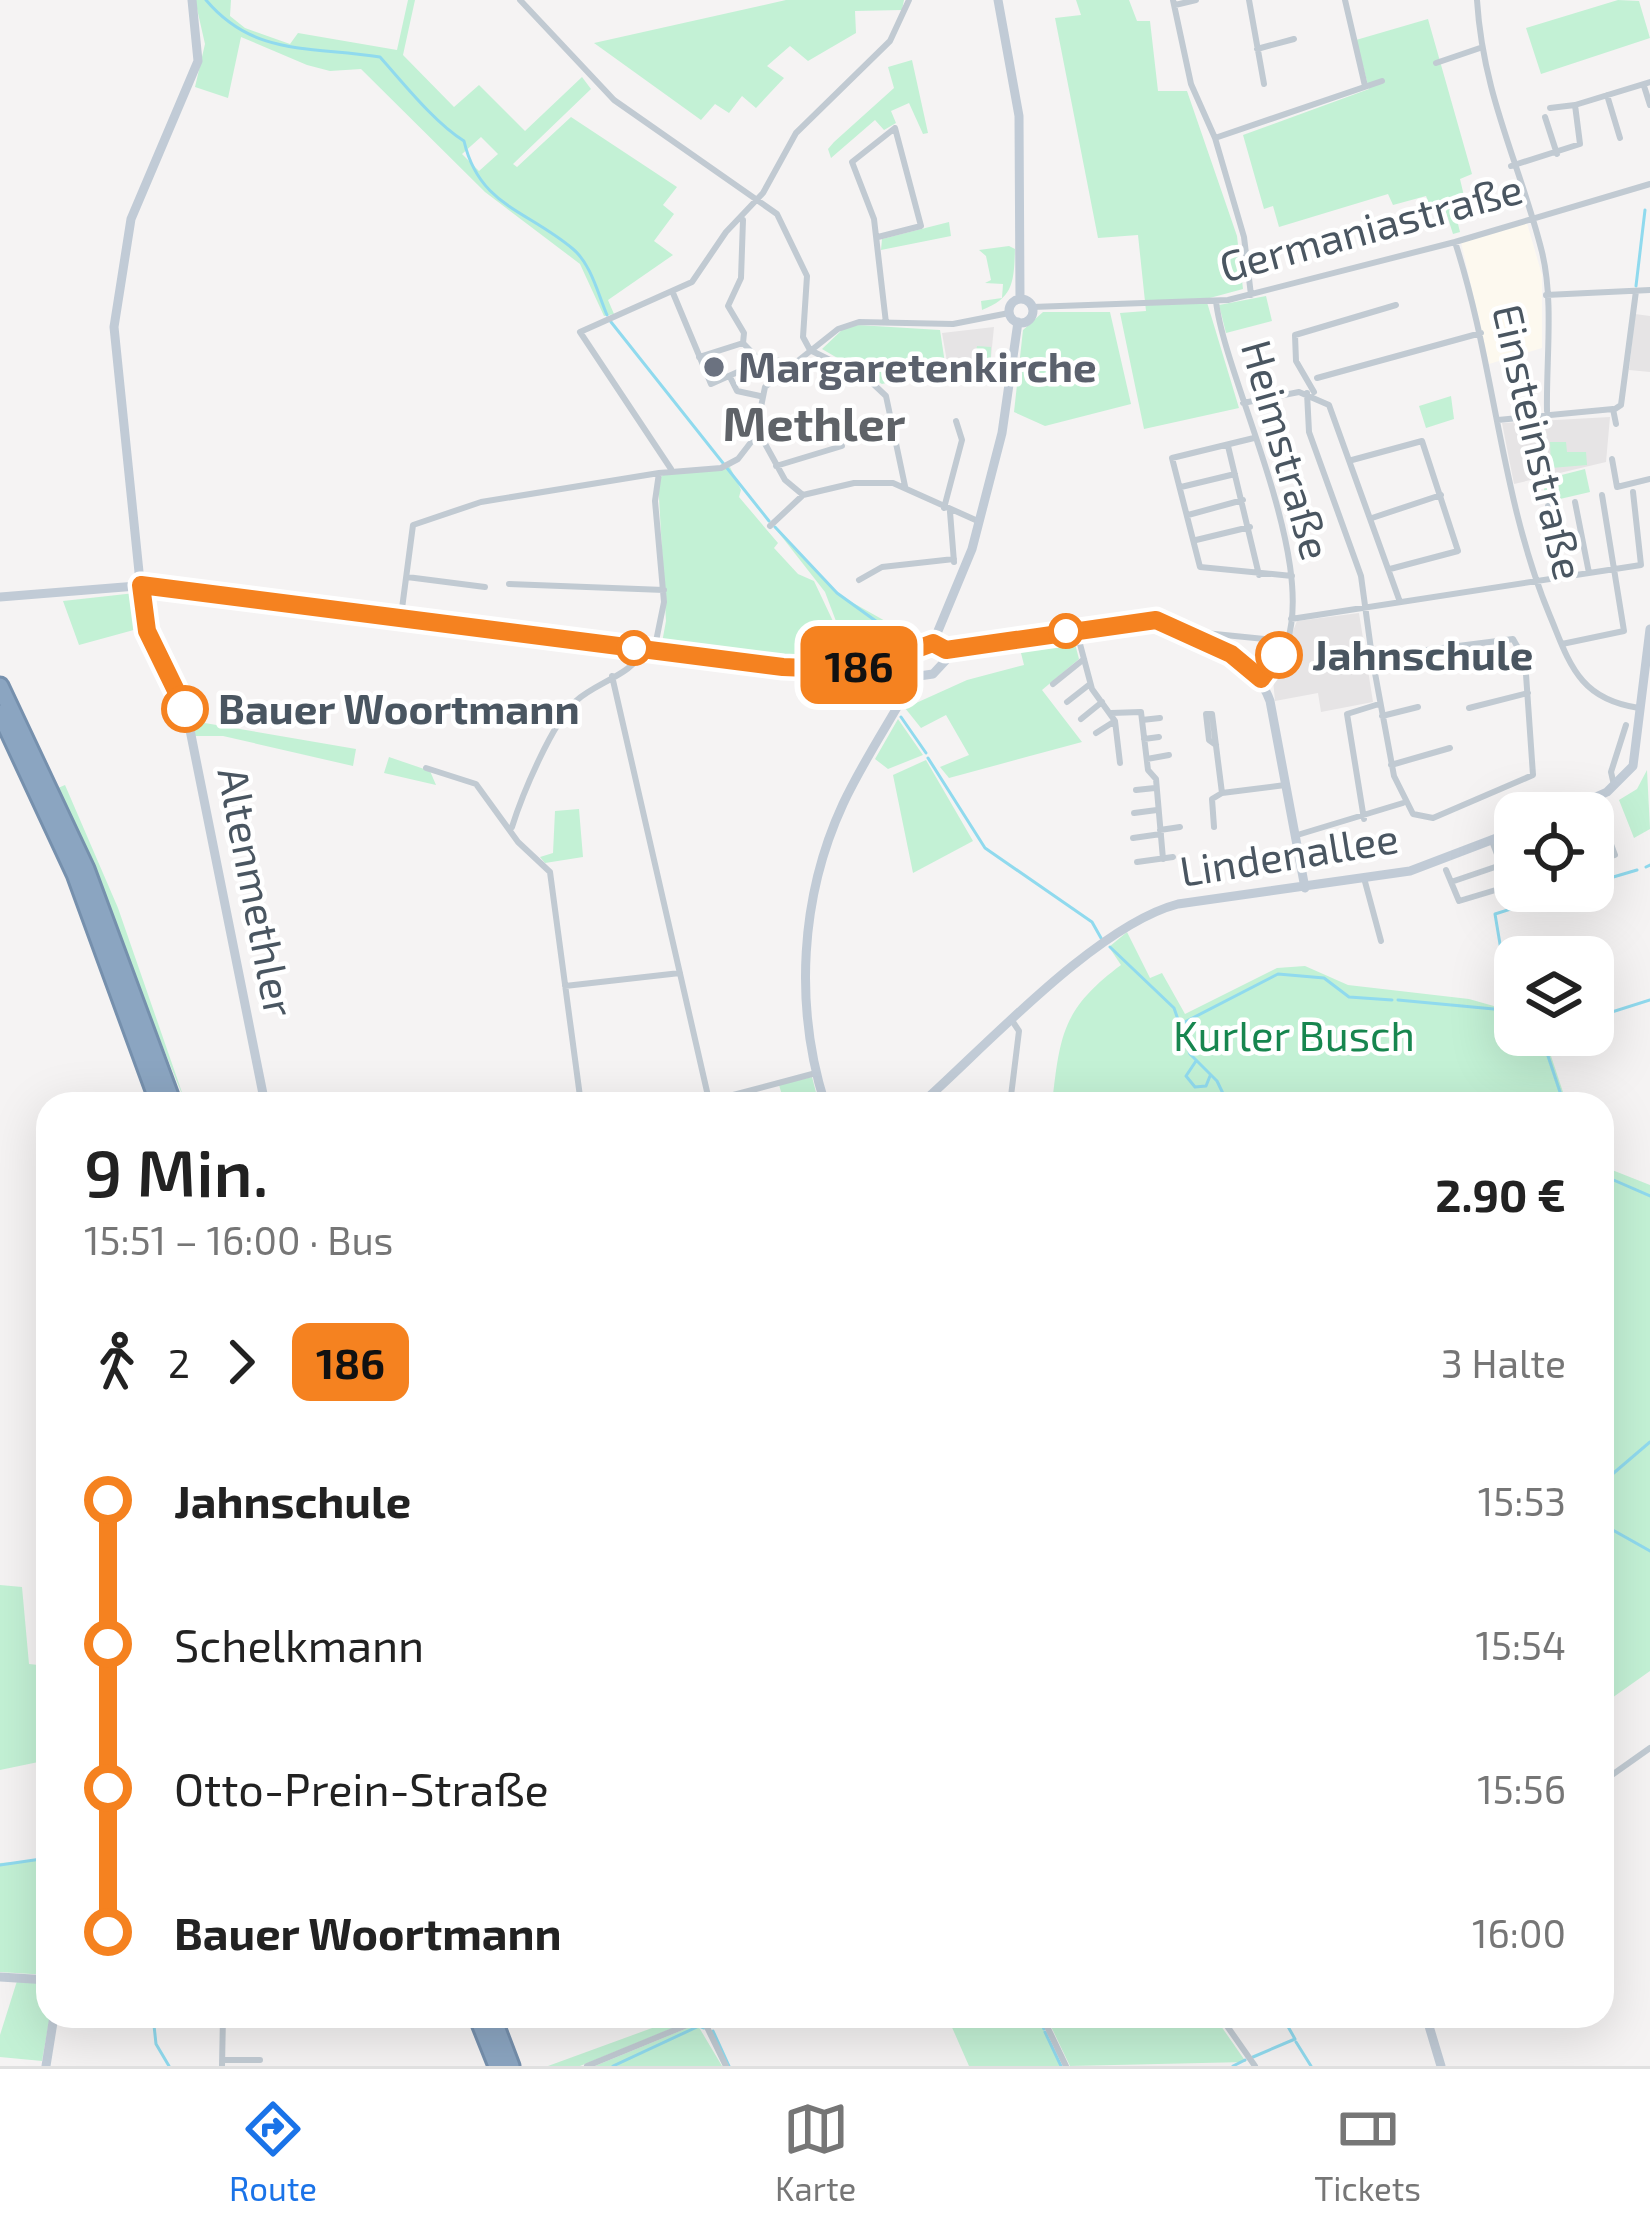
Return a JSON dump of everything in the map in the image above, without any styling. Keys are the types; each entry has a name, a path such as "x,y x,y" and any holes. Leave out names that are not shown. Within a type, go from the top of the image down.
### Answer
{"highway":[{"path":"0,686 92,884 169,1092"},
{"path":"0,713 75,874 155,1092"},
{"path":"482,2028 497,2066"},
{"path":"497,2028 511,2066"}],"street":[{"name":"Altenmethler","path":"192,0 198,61 131,219 115,313 147,631 178,686 188,720 263,1092"},
{"path":"520,0 614,100 785,224 806,273 809,308 803,337 810,350 868,379 886,396 905,486"},
{"path":"671,469 580,332 692,282 726,232 758,200 796,133 890,40 910,0"},
{"path":"0,597 141,585 806,668 914,656 933,643 980,522 1003,433 1013,317 1020,299 1022,164 998,0"},
{"path":"1196,0 1174,3 1191,84 1215,138 1244,237 1251,295"},
{"path":"1249,0 1264,84"},
{"path":"1345,0 1365,86"},
{"path":"1477,0 1480,48 1511,166 1542,253 1547,411"},
{"path":"1257,49 1294,39"},
{"path":"1436,63 1480,48"},
{"path":"1215,138 1382,81"},
{"path":"1550,108 1647,84 1650,105"},
{"path":"1607,95 1620,138"},
{"path":"1511,166 1580,144 1575,104"},
{"path":"1545,117 1557,154"},
{"path":"878,237 921,226 896,128 853,162 878,237 886,323"},
{"name":"Germaniastraße","path":"1032,307 1216,301 1251,295 1455,242 1650,184"},
{"path":"743,220 741,278 728,306 744,333 743,343 762,363"},
{"name":"Einsteinstraße","path":"1455,242 1481,333 1536,581 1562,644 1585,683 1616,701 1646,704"},
{"path":"1545,295 1650,290"},
{"path":"1498,420 1621,405 1636,291"},
{"path":"673,293 712,384 778,358 792,363"},
{"path":"401,617 413,525 481,502 671,469 727,466 755,436 760,397 792,363 844,327 1030,318 1032,307 1020,299"},
{"name":"Heimstraße","path":"1216,301 1294,576 1285,641 1272,670 1261,679"},
{"path":"1372,657 1513,639 1522,649 1528,693 1536,769 1530,778 1433,818 1419,818 1403,803 1391,765 1379,704 1357,563 1310,433 1310,394 1296,361 1295,335 1396,305"},
{"path":"1317,378 1481,333"},
{"path":"699,357 743,343"},
{"path":"731,379 737,391 760,397"},
{"path":"1243,404 1280,393 1310,394 1334,412 1400,602"},
{"path":"1615,409 1616,424"},
{"path":"859,580 882,567 954,561 946,510 962,440 956,421"},
{"path":"755,436 764,440 776,466 803,495"},
{"path":"1254,438 1172,458 1203,570 1294,576"},
{"path":"1352,460 1420,440 1441,495 1458,550 1390,569"},
{"path":"776,466 842,446"},
{"path":"1228,446 1259,575"},
{"path":"1612,459 1617,487 1650,479"},
{"path":"512,827 557,723 575,701 648,650 664,590 655,511 659,473"},
{"path":"1179,487 1235,474"},
{"path":"770,526 803,495 854,483 905,486 946,510 980,522"},
{"path":"1291,619 1641,565 1633,492"},
{"path":"1372,518 1441,495"},
{"path":"1562,644 1624,631 1602,495"},
{"path":"1188,515 1243,500"},
{"path":"1576,502 1589,573"},
{"path":"1549,506 1563,577"},
{"path":"1196,540 1251,527"},
{"path":"407,577 485,587"},
{"path":"509,584 664,590"},
{"path":"933,643 946,650 1162,621 1231,654 1261,679 1271,704 1305,888"},
{"path":"1076,629 1090,684 1113,717 1120,763"},
{"path":"1604,792 1614,787 1636,760 1646,704 1650,629"},
{"path":"1205,633 1285,641"},
{"path":"916,674 933,674 944,663 946,650"},
{"path":"822,1092 805,988 817,878 844,803 916,674 914,656"},
{"path":"1053,684 1084,659"},
{"path":"612,676 709,1092"},
{"path":"1067,702 1090,684"},
{"path":"1469,708 1528,693"},
{"path":"1081,719 1102,702"},
{"path":"1364,819 1347,714 1379,704"},
{"path":"1382,716 1418,706"},
{"path":"1096,733 1113,717 1138,709 1155,788 1163,859"},
{"path":"1142,720 1160,718"},
{"path":"1614,787 1611,772 1626,725"},
{"path":"1144,739 1160,737"},
{"path":"1216,745 1222,794"},
{"path":"1391,765 1450,748"},
{"path":"1147,759 1169,755"},
{"path":"426,768 476,784 512,827 518,842 552,876 579,1092"},
{"path":"1214,827 1211,799 1285,785"},
{"path":"1136,790 1155,788"},
{"path":"1294,836 1364,819 1403,803"},
{"path":"1134,813 1157,810"},
{"path":"1133,838 1180,827"},
{"path":"1492,841 1494,846"},
{"name":"Lindenallee","path":"934,1092 1146,914 1178,904 1424,868 1492,841"},
{"path":"1137,862 1173,857"},
{"path":"1451,882 1494,867"},
{"path":"1446,870 1460,902 1494,893"},
{"path":"1364,878 1381,941"},
{"path":"565,986 680,973"},
{"path":"1011,1092 1019,1031 1013,1022"},
{"path":"734,1092 816,1072"},
{"path":"1614,1774 1650,1748"},
{"path":"0,1977 36,1979"},
{"path":"46,2066 52,2028"},
{"path":"223,2028 223,2063 260,2060"},
{"path":"587,2066 678,2028"},
{"path":"709,2028 725,2066"},
{"path":"1048,2028 1066,2066"},
{"path":"1228,2028 1255,2066"},
{"path":"1430,2028 1441,2066"}],"shaded area":[{"path":"1527,223 1542,275 1542,348 1489,364 1461,242"},
{"path":"1635,314 1650,316 1650,372 1629,370"},
{"path":"994,327 989,377 949,373 942,333"},
{"path":"1610,417 1606,462 1514,484 1502,423"},
{"name":"Jahnschule","path":"1359,613 1373,702 1321,712 1318,693 1275,701 1273,680 1297,621"}],"green space":[{"path":"195,0 231,0 230,16 245,28 290,44 298,33 397,50 408,0 415,0 403,55 454,107 479,85 525,131 582,77 591,89 513,164 517,167 571,117 677,187 663,205 674,214 654,241 673,255 608,300 614,314 604,316 580,264 485,192 361,69 330,71 307,65 241,37 228,98 195,87 205,44","holes":["481,137 498,154 479,171 462,154"]},
{"path":"786,0 904,0 902,10 855,11 856,33 808,61 790,46 767,66 784,78 756,108 742,96 729,113 715,104 701,120 594,43"},
{"path":"1076,0 1129,0 1137,21 1150,21 1158,91 1187,91 1237,236 1243,289 1206,299 1239,408 1144,429 1120,313 1146,311 1138,235 1098,238 1055,18 1081,15"},
{"path":"1618,0 1639,1 1650,38 1541,74 1526,28"},
{"path":"1428,19 1472,174 1460,179 1464,196 1454,208 1460,232 1453,234 1445,209 1432,211 1426,196 1393,205 1388,194 1279,227 1273,206 1264,209 1243,135 1369,89 1356,40"},
{"path":"912,60 928,133 923,134 909,103 891,111 896,123 884,130 875,120 831,158 828,149 834,142 894,88 888,67"},
{"path":"949,222 951,236 881,250 882,239"},
{"path":"1015,249 1010,288 1002,298 1003,284 985,283 991,280 986,256 979,250"},
{"path":"1266,296 1272,321 1226,333 1219,305"},
{"path":"1002,298 1000,300 982,310 981,301"},
{"path":"1043,312 1110,312 1131,404 1045,426 1014,412 1023,330"},
{"path":"858,325 940,330 947,377 922,374 882,384 822,349 843,329"},
{"path":"977,346 991,347 990,380 971,382 968,364 974,363"},
{"path":"1451,396 1454,419 1426,428 1419,406"},
{"path":"1550,442 1566,442 1567,452 1586,452 1587,465 1551,468"},
{"path":"730,467 741,490 739,497 778,543 774,548 798,574 814,581 848,653 825,592 775,528 839,595 887,622 889,651 805,661 661,648 666,621 658,480 664,474"},
{"path":"1585,469 1590,492 1547,502 1542,480"},
{"path":"135,593 141,628 79,645 63,601"},
{"path":"1073,636 1079,659 1042,690 1082,742 949,778 940,767 969,755 946,715 921,728 905,708 967,680 1024,665 1018,641"},
{"path":"901,664 907,675 888,705 882,670"},
{"path":"898,719 923,755 888,769 875,759"},
{"path":"193,721 356,749 353,766 223,736 195,736"},
{"path":"389,757 430,771 436,785 384,773"},
{"path":"926,760 973,841 913,873 893,775"},
{"path":"1647,770 1650,829 1634,838 1619,800 1637,789"},
{"path":"65,785 118,908 182,1092 181,1092 58,788"},
{"path":"579,809 583,857 545,863 540,857 553,853 555,811"},
{"name":"Kurler Busch","path":"1127,932 1150,978 1162,973 1185,1014 1277,968 1305,966 1348,985 1494,1006 1494,1056 1551,1056 1563,1092 1054,1092 1067,1025 1086,996 1121,965 1109,947"},
{"path":"812,1077 816,1092 781,1092 779,1085"},
{"path":"1614,1171 1650,1185 1650,1671 1614,1696"},
{"path":"0,1585 22,1587 29,1664 36,1665 36,1762 0,1770"},
{"path":"36,1861 36,1974 0,1972 0,1863"},
{"path":"17,1981 36,1983 36,2028 48,2028 42,2061 0,2057 0,2035"},
{"path":"652,2028 673,2028 580,2066 548,2066"},
{"path":"687,2028 699,2028 722,2066 595,2066"},
{"path":"952,2028 1043,2028 1060,2066 969,2066"},
{"path":"1052,2028 1222,2028 1246,2062 1070,2066"}],"waterway":[{"path":"206,0 224,18 264,40 380,57 431,114 464,141 471,163 493,193 579,255 607,315"},
{"path":"1636,286 1645,210"},
{"path":"611,322 769,521"},
{"path":"775,527 837,593 880,624 884,654"},
{"path":"885,665 892,700"},
{"path":"901,717 926,753"},
{"path":"928,758 985,848 1092,922 1101,938"},
{"path":"1646,867 1650,865"},
{"path":"1614,877 1637,870"},
{"path":"1499,936 1495,914 1501,912"},
{"path":"1110,947 1174,1008 1190,1054 1222,1092"},
{"path":"1179,1025 1278,974 1324,978 1349,997 1392,1000"},
{"path":"1398,1000 1494,1009"},
{"path":"1614,1011 1650,1000"},
{"path":"1548,1056 1560,1092"},
{"path":"1196,1061 1186,1076 1195,1087 1206,1086 1210,1076"},
{"path":"1614,1180 1650,1196"},
{"path":"1614,1473 1650,1442"},
{"path":"1614,1531 1650,1551"},
{"path":"0,1865 36,1860"},
{"path":"154,2028 156,2044 169,2066"},
{"path":"613,2066 695,2028"},
{"path":"1253,2057 1295,2039 1289,2028"},
{"path":"713,2031 729,2066"},
{"path":"1045,2032 1061,2066"},
{"path":"1296,2042 1311,2066"},
{"path":"1233,2066 1245,2060"}],"bus line":[{"name":"186","path":"185,709 178,686 147,631 141,585 783,667 854,665 914,656 933,643 946,650 1148,619 1169,623 1218,647 1261,679 1279,655"}],"place":[{"name":"Margaretenkirche","path":"714,367"},
{"name":"Jahnschule","path":"1279,655"},
{"name":"Bauer Woortmann","path":"185,709"}],"district":[{"name":"Methler","path":"814,424"}]}
